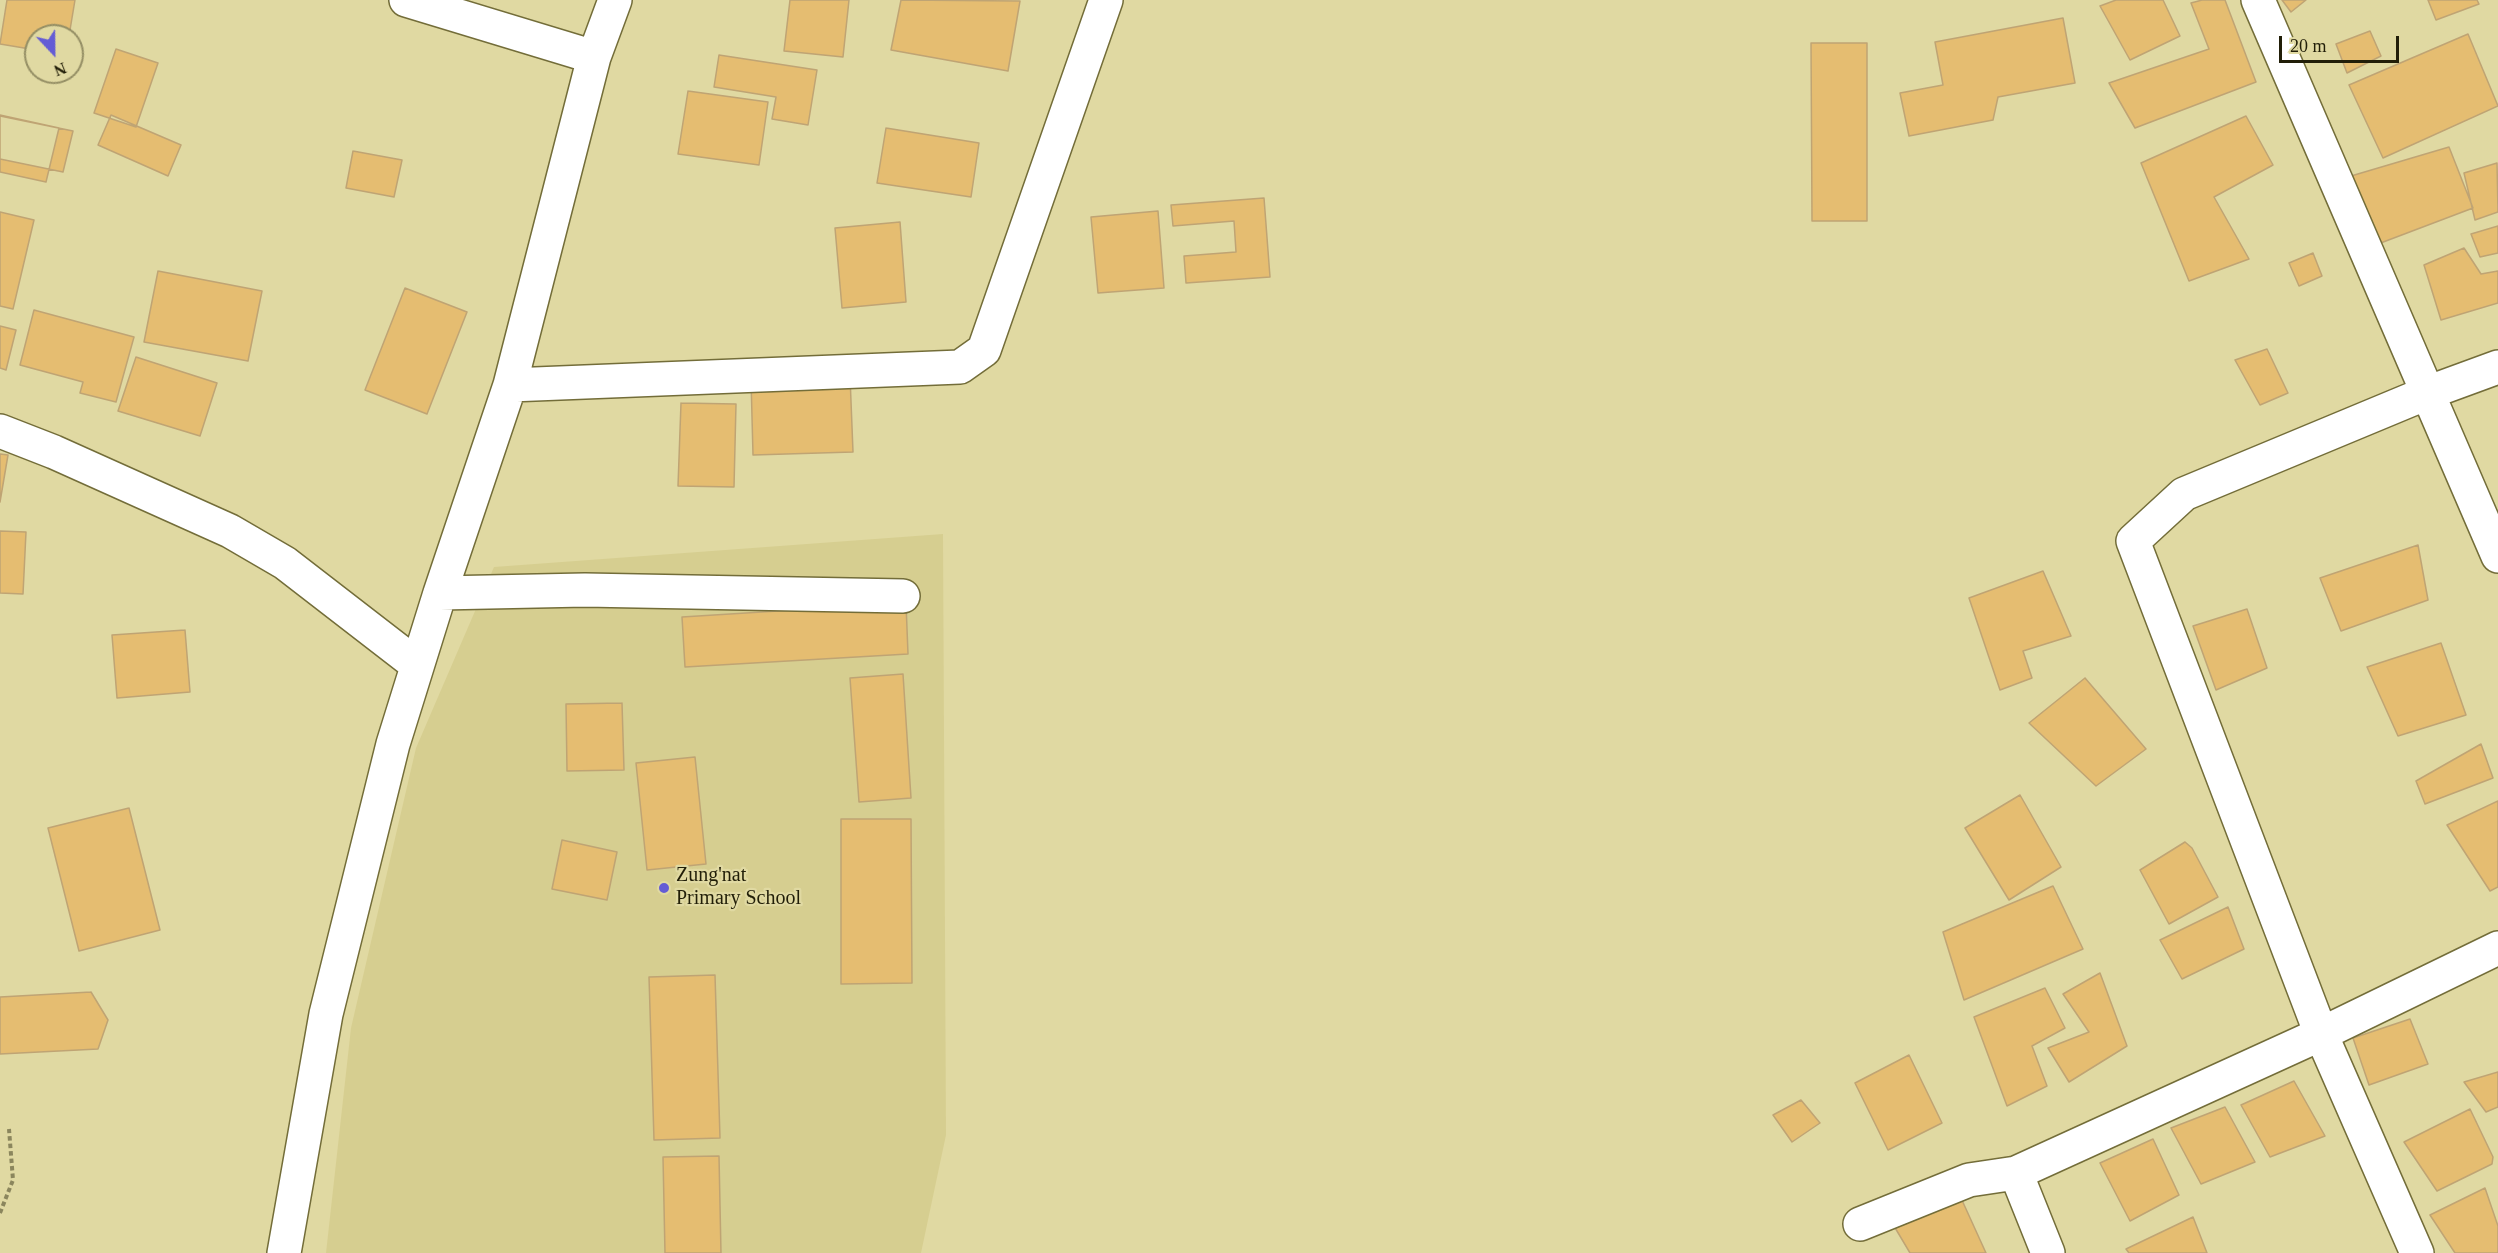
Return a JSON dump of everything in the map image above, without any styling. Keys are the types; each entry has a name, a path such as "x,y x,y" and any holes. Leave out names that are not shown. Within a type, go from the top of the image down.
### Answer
{"street":[{"path":"406,0 594,57"},
{"path":"284,1253 326,1014 393,744 440,593 510,385 594,57 615,0"},
{"path":"510,385 960,367 984,350 1106,0"},
{"path":"2258,0 2498,556"},
{"path":"2417,1253 2321,1034 2133,541 2184,494 2427,393 2498,367"},
{"path":"0,431 54,452 230,531 285,563 417,665"},
{"path":"440,593 585,590 903,596"},
{"path":"1860,1224 1969,1180 2016,1173 2321,1034 2498,948"},
{"path":"2016,1173 2048,1253"}],"path":[{"path":"0,1213 13,1180 9,1130"}],"shaded area":[{"name":"Zung'nat Primary School","path":"943,534 946,1135 921,1253 326,1253 351,1028 416,748 494,567"}],"building":[{"path":"7,0 75,0 71,24 24,24 24,48 0,44"},
{"path":"790,0 849,0 843,57 784,51"},
{"path":"901,0 1020,1 1008,71 891,50"},
{"path":"2116,0 2163,0 2180,36 2130,60 2100,6"},
{"path":"2202,0 2225,0 2256,82 2135,128 2109,83 2209,49 2191,3"},
{"path":"2282,0 2306,0 2291,12"},
{"path":"2428,0 2477,0 2479,4 2436,20"},
{"path":"2063,18 2075,83 1998,97 1993,120 1909,136 1900,93 1943,85 1935,42"},
{"path":"2370,31 2381,56 2347,73 2336,44"},
{"path":"2468,34 2498,106 2383,158 2349,85"},
{"path":"1811,43 1867,43 1867,221 1812,221"},
{"path":"116,49 158,63 136,127 94,113"},
{"path":"719,55 817,70 808,125 772,119 776,97 714,87"},
{"path":"688,91 768,102 759,165 678,154"},
{"path":"0,115 59,128 46,182 0,172"},
{"path":"111,115 181,145 168,176 98,145"},
{"path":"0,116 73,131 63,172 0,159"},
{"path":"2246,116 2273,165 2214,197 2249,259 2189,281 2141,163"},
{"path":"886,128 979,143 971,197 877,183"},
{"path":"2449,147 2473,208 2378,244 2351,176"},
{"path":"353,151 402,160 394,197 346,188"},
{"path":"2497,163 2498,212 2475,220 2464,173"},
{"path":"1264,198 1270,277 1186,283 1184,256 1236,252 1234,221 1173,226 1171,205"},
{"path":"1158,211 1164,288 1098,293 1091,217"},
{"path":"0,212 34,220 13,309 0,306"},
{"path":"900,222 906,302 842,308 835,228"},
{"path":"2498,226 2498,253 2480,257 2471,234"},
{"path":"2464,248 2481,274 2498,271 2498,303 2441,320 2424,265"},
{"path":"2313,253 2322,276 2299,286 2289,263"},
{"path":"158,271 262,291 248,361 144,342"},
{"path":"405,288 467,312 427,414 365,390"},
{"path":"34,310 134,337 116,402 80,393 83,382 20,365"},
{"path":"0,326 16,330 6,370 0,368"},
{"path":"2267,349 2288,393 2260,405 2235,360"},
{"path":"136,357 217,383 200,436 118,411"},
{"path":"850,376 853,452 753,455 751,379"},
{"path":"681,403 736,404 734,487 678,486"},
{"path":"0,454 8,455 0,502"},
{"path":"0,531 26,532 23,594 0,593"},
{"path":"2418,545 2428,600 2341,631 2320,578"},
{"path":"2043,571 2071,636 2023,651 2032,678 2000,690 1969,598"},
{"path":"906,603 908,654 685,667 682,617"},
{"path":"2247,609 2267,668 2216,690 2193,626"},
{"path":"185,630 190,692 117,698 112,635"},
{"path":"2441,643 2466,715 2398,736 2367,667"},
{"path":"903,674 911,798 859,802 850,678"},
{"path":"2085,678 2146,749 2096,786 2029,723"},
{"path":"622,703 624,770 567,771 566,704"},
{"path":"2481,744 2493,778 2425,804 2416,781"},
{"path":"695,757 706,864 647,870 636,763"},
{"path":"2020,795 2061,867 2009,900 1965,828"},
{"path":"2498,801 2498,887 2490,891 2447,825"},
{"path":"129,808 160,930 79,951 48,828"},
{"path":"841,819 911,819 912,983 841,984"},
{"path":"562,840 617,852 607,900 552,889"},
{"path":"2185,842 2192,848 2218,897 2169,924 2140,870"},
{"path":"2053,886 2083,949 1964,1000 1943,932"},
{"path":"2228,907 2244,949 2182,979 2160,940"},
{"path":"2100,973 2127,1046 2069,1082 2048,1048 2089,1032 2063,994"},
{"path":"715,975 720,1138 654,1140 649,977"},
{"path":"2045,988 2065,1028 2032,1046 2047,1086 2007,1106 1974,1017"},
{"path":"91,992 108,1020 98,1049 0,1054 0,997"},
{"path":"2410,1019 2428,1064 2369,1085 2353,1038"},
{"path":"1909,1055 1942,1123 1888,1150 1855,1083"},
{"path":"2498,1072 2498,1107 2486,1112 2464,1082"},
{"path":"2294,1081 2325,1136 2270,1157 2241,1105"},
{"path":"1801,1100 1820,1123 1792,1142 1773,1115"},
{"path":"2225,1107 2255,1162 2201,1184 2171,1128"},
{"path":"2470,1109 2493,1157 2492,1164 2437,1191 2404,1142"},
{"path":"2153,1139 2179,1195 2130,1221 2100,1163"},
{"path":"719,1156 721,1253 665,1253 663,1157"},
{"path":"2485,1188 2498,1226 2498,1253 2455,1253 2430,1215"},
{"path":"1961,1198 1986,1253 1910,1253 1894,1226"},
{"path":"2193,1217 2207,1253 2129,1253 2126,1249"}],"place":[{"name":"Zung'nat Primary School","path":"664,888"}]}
